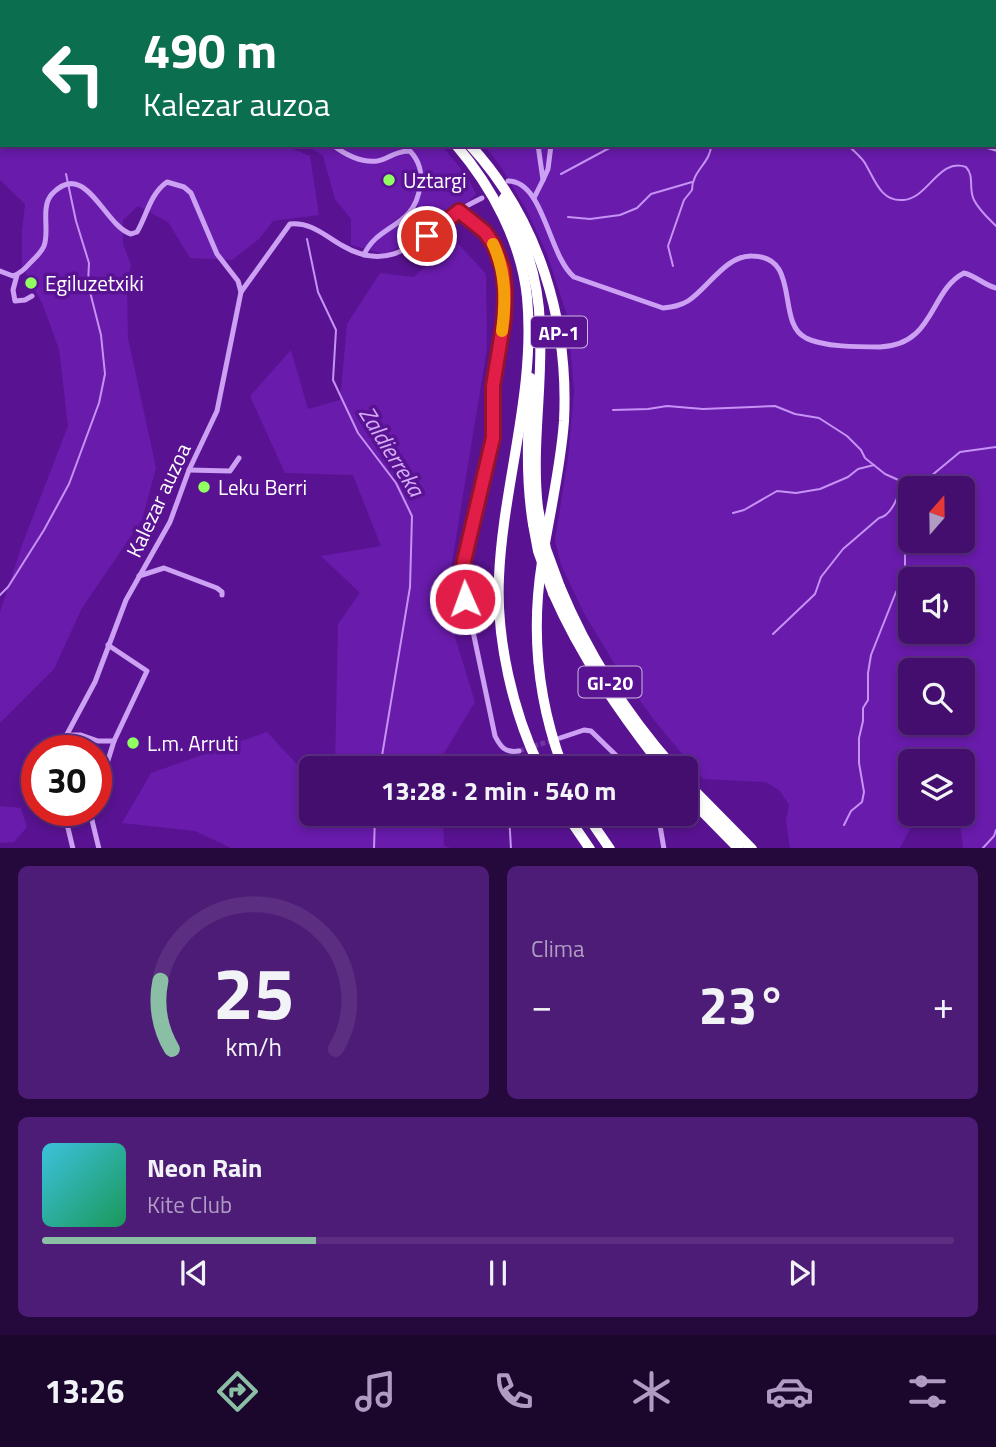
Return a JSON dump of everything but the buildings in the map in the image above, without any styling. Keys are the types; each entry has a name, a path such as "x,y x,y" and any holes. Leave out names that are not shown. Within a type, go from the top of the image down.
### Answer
{"highway":[{"name":"AP-1","path":"458,147 474,166 502,215 518,255 527,297 525,377 505,512 499,579 503,637 511,685 534,756"},
{"path":"472,147 484,160"},
{"name":"AP-1","path":"484,160 516,205 529,232 550,288 560,340 564,424 539,583 537,634 541,686 552,739 558,756"},
{"name":"GI-20","path":"484,160 521,234 536,288 541,327 536,464 538,508 556,590 609,681 664,756"},
{"name":"GI-20","path":"527,297 532,352 527,438 529,504 538,551 573,635 604,689 654,756"},
{"path":"698,794 751,848"},
{"path":"698,807 738,848"},
{"path":"574,826 589,848"},
{"path":"594,826 609,848"}],"street":[{"path":"337,147 361,160 378,161 398,151 410,151 419,161 421,178 413,210 369,244 364,255 380,258 395,254 427,236 459,211 482,198"},
{"path":"538,147 543,180"},
{"path":"534,198 550,161 551,147"},
{"path":"508,181 518,181 527,187 565,269 574,276 663,308 676,307 688,301 725,267 743,257 764,258 782,274 793,321 799,333 806,338 823,342 880,347 902,343 921,328 956,277 964,272 996,288"},
{"path":"0,271 17,275 43,250 50,195 69,185 80,185 90,191 122,231 131,234 137,232 145,211 167,182 184,187 191,193 217,254 238,281 241,292"},
{"path":"459,211 485,232 494,245 503,269 505,291 504,319 493,386 493,438 462,579 495,736 503,749 510,753 519,751"},
{"name":"Kalezar auzoa","path":"67,735 95,682 126,600 170,522 189,470 217,411 241,292 290,224 313,226 344,247 364,255"},
{"path":"17,275 13,290 15,301 32,296"},
{"path":"189,470 230,471 239,458"},
{"path":"139,576 164,568 217,588 222,595"},
{"path":"108,645 147,671 112,747"},
{"path":"560,738 584,730 591,731 617,756"},
{"path":"67,826 73,848"},
{"path":"93,826 99,848"},
{"path":"660,826 664,848"}],"shaded area":[{"path":"0,147 288,147 310,156 319,215 273,221 259,239 232,260 190,258 168,222 138,206 123,220 123,244 131,265 127,288 128,338 156,468 142,520 82,608 54,669 0,723 0,612 22,545 68,426 59,349 42,303 22,267 25,204 0,180"},
{"path":"310,147 443,147 467,176 476,194 468,202 451,207 431,226 400,247 384,254 351,245 351,219 335,199 323,156"},
{"path":"486,147 996,147 996,848 963,848 960,826 975,826 975,749 898,749 898,826 912,826 900,848 790,848 786,821 789,805 780,791 766,782 703,779 698,773 698,756 684,756 654,720 620,673 584,613 561,565 555,540 568,458 574,392 568,318 547,254 527,211"},
{"path":"454,239 486,274 487,349 445,605 475,702 443,756 335,756 338,624 360,593 321,556 381,546 353,475 285,473 250,396 291,350 308,409 340,400 347,324 380,273 414,277"},
{"path":"267,732 299,766 299,826 443,826 444,846 451,848 231,848 195,831 122,823 151,773"},
{"path":"0,806 21,808 21,826 27,827 14,842 0,843"}],"waterway":[{"path":"561,174 611,147"},
{"path":"673,266 668,246 684,200 692,190 695,177 708,157 711,147"},
{"path":"850,147 864,162 884,194 895,200 912,198 948,168 966,167 974,200 996,226"},
{"path":"0,595 8,587 44,530 69,484 99,403 105,374 101,335 88,284 89,263 66,174"},
{"path":"568,217 590,219 620,215 637,208 651,194 692,182"},
{"name":"Zaldierreka","path":"307,239 318,292 336,330 333,380 358,433 396,483 412,516 410,587 382,756"},
{"path":"613,410 667,406 703,409 775,406 795,414 819,418 847,436 865,458 885,474 903,482 925,481 960,452 996,447"},
{"path":"733,513 744,510 777,491 796,493 820,489 848,477 858,469 874,465"},
{"path":"773,634 815,594 821,577 843,549 888,513 898,494"},
{"path":"844,825 851,811 862,802 864,792 859,763 859,738 863,708 868,700 871,655 896,592 905,577 905,553"},
{"name":"Zaldierreka","path":"374,848 375,826"},
{"path":"510,826 511,848"},
{"path":"983,848 996,830"}],"tunnel":[{"path":"519,751 553,740"}],"slow traffic":[{"path":"493,244 503,269 505,291 502,331"}],"place":[{"name":"Uztargi","path":"389,180"},
{"name":"Egiluzetxiki","path":"31,283"},
{"name":"Leku Berri","path":"204,487"},
{"name":"L.m. Arruti","path":"133,743"}],"route":[{"path":"427,236 459,211 485,232 494,245 503,269 504,319 493,386 493,438 464,561 462,579 465,599"}]}
